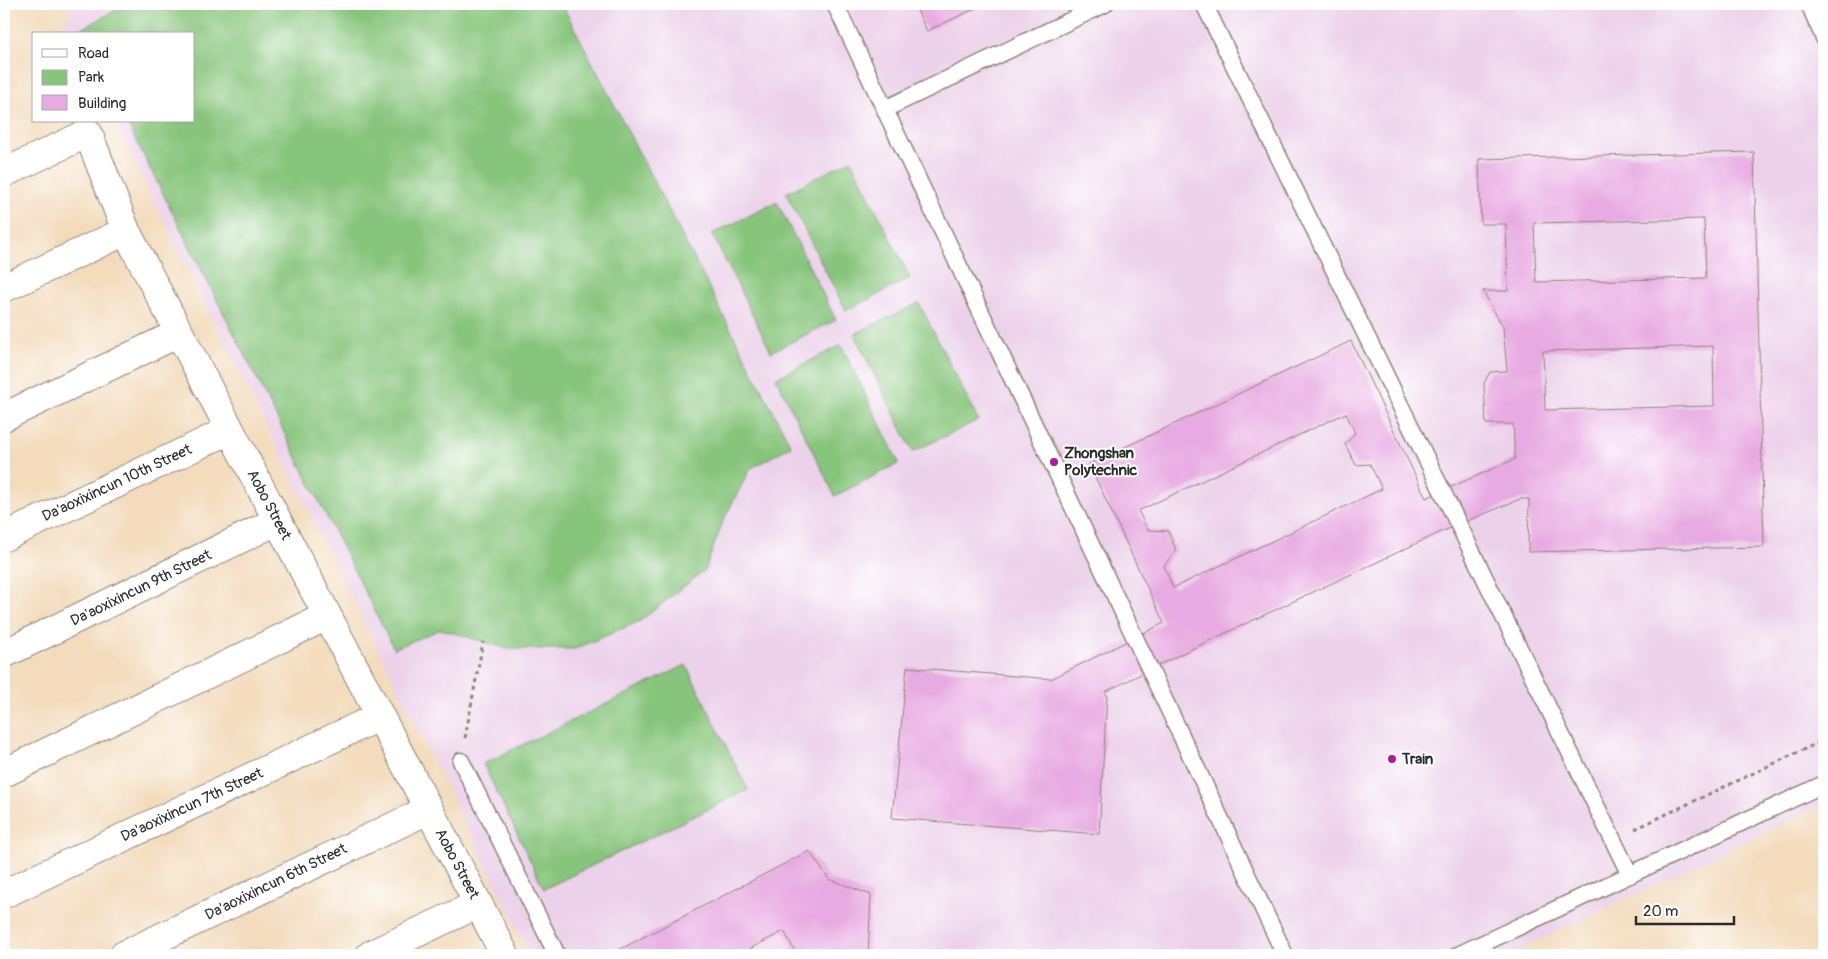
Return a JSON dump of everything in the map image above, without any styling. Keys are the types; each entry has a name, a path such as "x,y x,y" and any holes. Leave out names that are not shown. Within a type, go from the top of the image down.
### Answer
{"street":[{"name":"Aobo Street","path":"4,173 88,133 126,230 505,955"},
{"path":"4,288 126,230"},
{"path":"4,417 179,333"},
{"name":"Da'aoxixincun 10th Street","path":"4,537 230,430"},
{"name":"Da'aoxixincun 9th Street","path":"4,654 278,521"},
{"path":"4,773 327,616"},
{"name":"Da'aoxixincun 7th Street","path":"4,894 380,716"},
{"name":"Da'aoxixincun 6th Street","path":"124,955 428,810"},
{"path":"370,955 478,904"}],"lane":[{"path":"835,4 1285,955"},
{"path":"885,109 1105,4"},
{"path":"1204,4 1630,874"},
{"path":"1809,4 1824,38"},
{"path":"461,761 557,955"},
{"path":"1458,955 1484,950 1630,874 1824,784"}],"path":[{"path":"461,761 483,642"},
{"path":"1613,839 1824,740"}],"shaded area":[{"name":"Zhongshan Polytechnic","path":"76,4 1824,4 1824,804 1508,955 531,955 114,122 195,122 195,32 69,32 64,22"}],"green space":[{"path":"121,4 562,4 791,446 750,469 724,519 705,570 640,621 575,649 508,649 441,629 394,649 127,122 195,122 195,32 80,32 79,30 118,9"},
{"path":"851,160 910,278 846,311 786,193"},
{"path":"777,202 836,320 771,352 712,234"},
{"path":"919,303 978,420 913,452 854,334"},
{"path":"841,345 899,463 835,496 776,378"},
{"path":"686,665 748,790 544,889 483,764"}],"building":[{"path":"914,4 985,4 927,31"},
{"path":"1754,152 1764,547 1528,552 1529,499 1520,499 1441,532 1179,655 1105,692 1107,695 1099,834 892,818 907,667 1051,679 1164,623 1089,464 1351,341 1426,498 1515,459 1513,424 1486,424 1484,383 1490,372 1507,371 1503,327 1483,291 1508,291 1506,224 1481,224 1479,159","holes":["1704,219 1706,278 1536,282 1534,223","1713,346 1714,406 1545,410 1543,351","1346,413 1355,433 1345,444 1356,465 1370,464 1382,489 1173,588 1164,566 1176,550 1168,531 1148,530 1138,511"]},
{"path":"809,851 829,879 871,895 868,955 797,955 784,931 738,955 609,955"}],"place":[{"name":"Zhongshan Polytechnic","path":"1054,462"},
{"name":"Train","path":"1392,759"}]}
